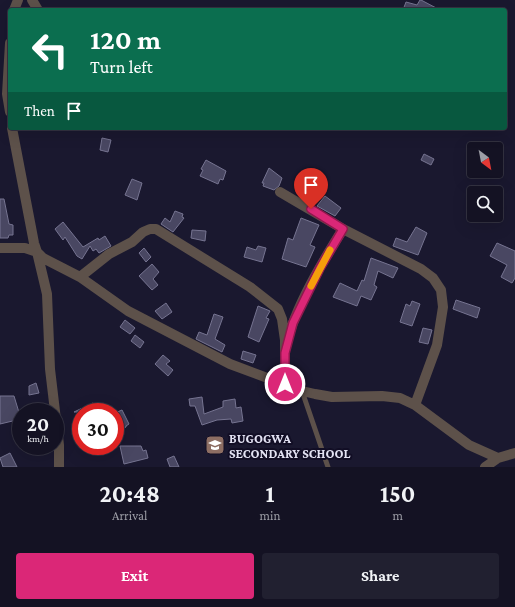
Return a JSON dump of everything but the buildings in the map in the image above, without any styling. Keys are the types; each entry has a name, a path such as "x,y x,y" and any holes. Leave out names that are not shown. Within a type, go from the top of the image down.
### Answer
{"street":[{"path":"8,77 8,100"},
{"path":"12,130 47,294 50,369 59,445 59,467"},
{"path":"280,192 343,229 421,269 433,278 441,290 443,308 437,345 416,405"},
{"path":"80,277 99,260 132,242 143,232 153,228 232,275 275,305 282,319 285,353 285,384"},
{"path":"285,353 293,323 320,268 343,229"},
{"path":"0,248 25,248 37,252 50,262 80,277 128,311 230,364 302,391 332,397 382,396 400,398 416,405 463,441 498,458"},
{"path":"484,467 498,458 515,453"}],"lane":[{"path":"302,391 328,467"}],"slow traffic":[{"path":"311,286 330,250"}],"place":[{"name":"BUGOGWA SECONDARY SCHOOL","path":"215,445"}],"route":[{"path":"285,384 285,353 293,323 331,247 343,229 311,209"}]}
